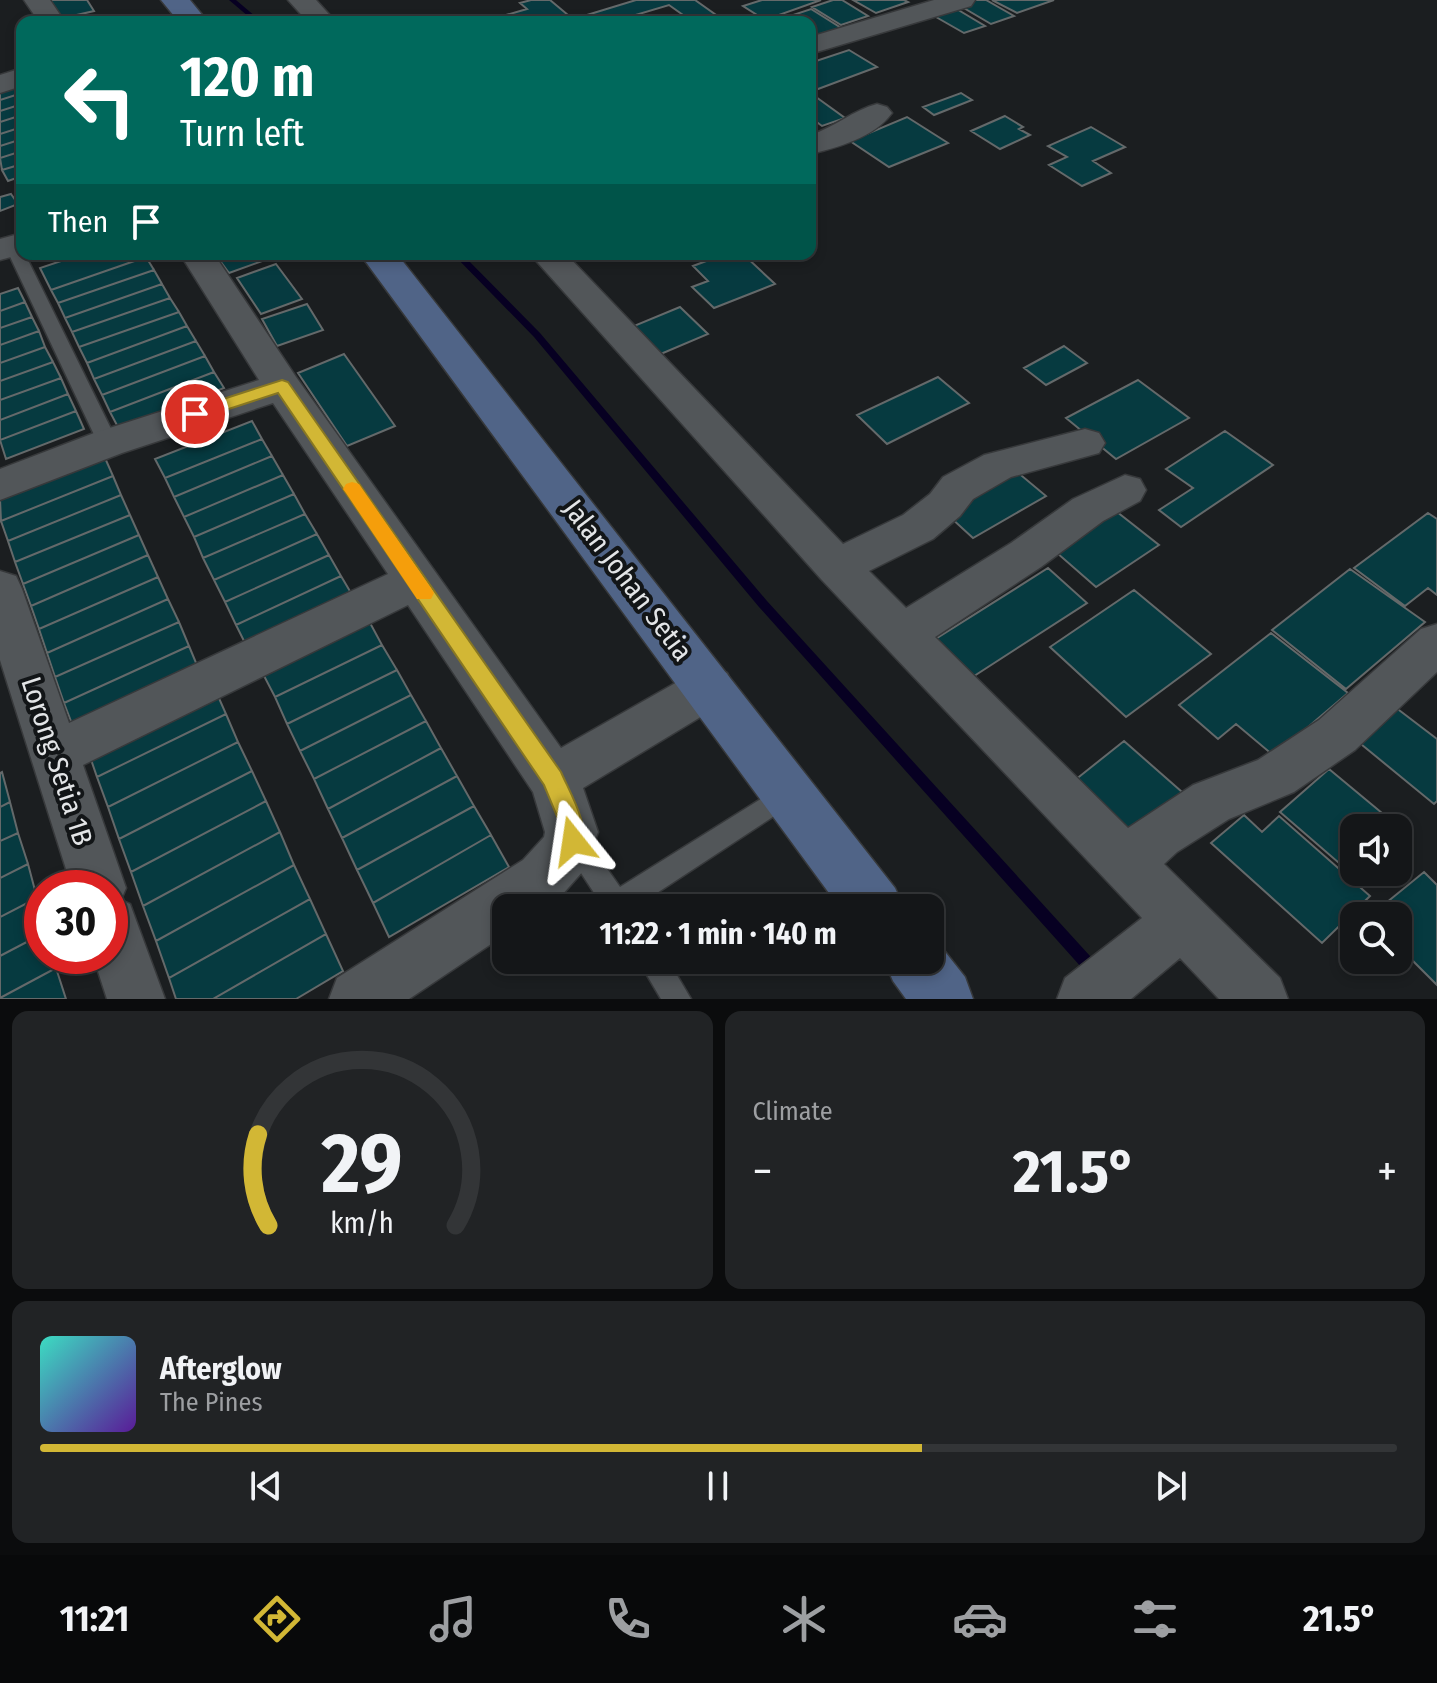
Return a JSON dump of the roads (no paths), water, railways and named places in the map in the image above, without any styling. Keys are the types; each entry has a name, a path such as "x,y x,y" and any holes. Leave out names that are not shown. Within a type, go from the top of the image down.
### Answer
{"main road":[{"path":"175,0 189,16"},
{"name":"Jalan Johan Setia","path":"383,260 865,894"},
{"path":"924,974 943,999"}],"street":[{"path":"816,44 962,0"},
{"path":"816,143 839,136 877,113"},
{"path":"201,260 282,386 553,779 570,821 573,841 562,860 542,878 358,999"},
{"path":"557,260 837,567 1127,863 1168,932 1259,999"},
{"path":"0,485 108,443 282,386"},
{"path":"837,567 918,527 945,505 958,488 998,465 1085,443"},
{"path":"902,634 1026,555 1088,510 1125,490"},
{"path":"55,754 416,581"},
{"name":"Lorong Setia 1B","path":"3,607 93,870"},
{"path":"1127,863 1158,835 1211,802 1276,776 1337,735 1437,643"},
{"path":"553,779 710,687"},
{"path":"1086,999 1168,932"},
{"path":"127,974 136,999"}],"lane":[{"path":"19,260 108,443"},
{"path":"636,894 789,792"},
{"path":"573,841 610,894"},
{"path":"661,974 677,999"}],"waterway":[{"path":"232,0 252,16"},
{"path":"463,260 537,335 763,604 1095,972"}]}
